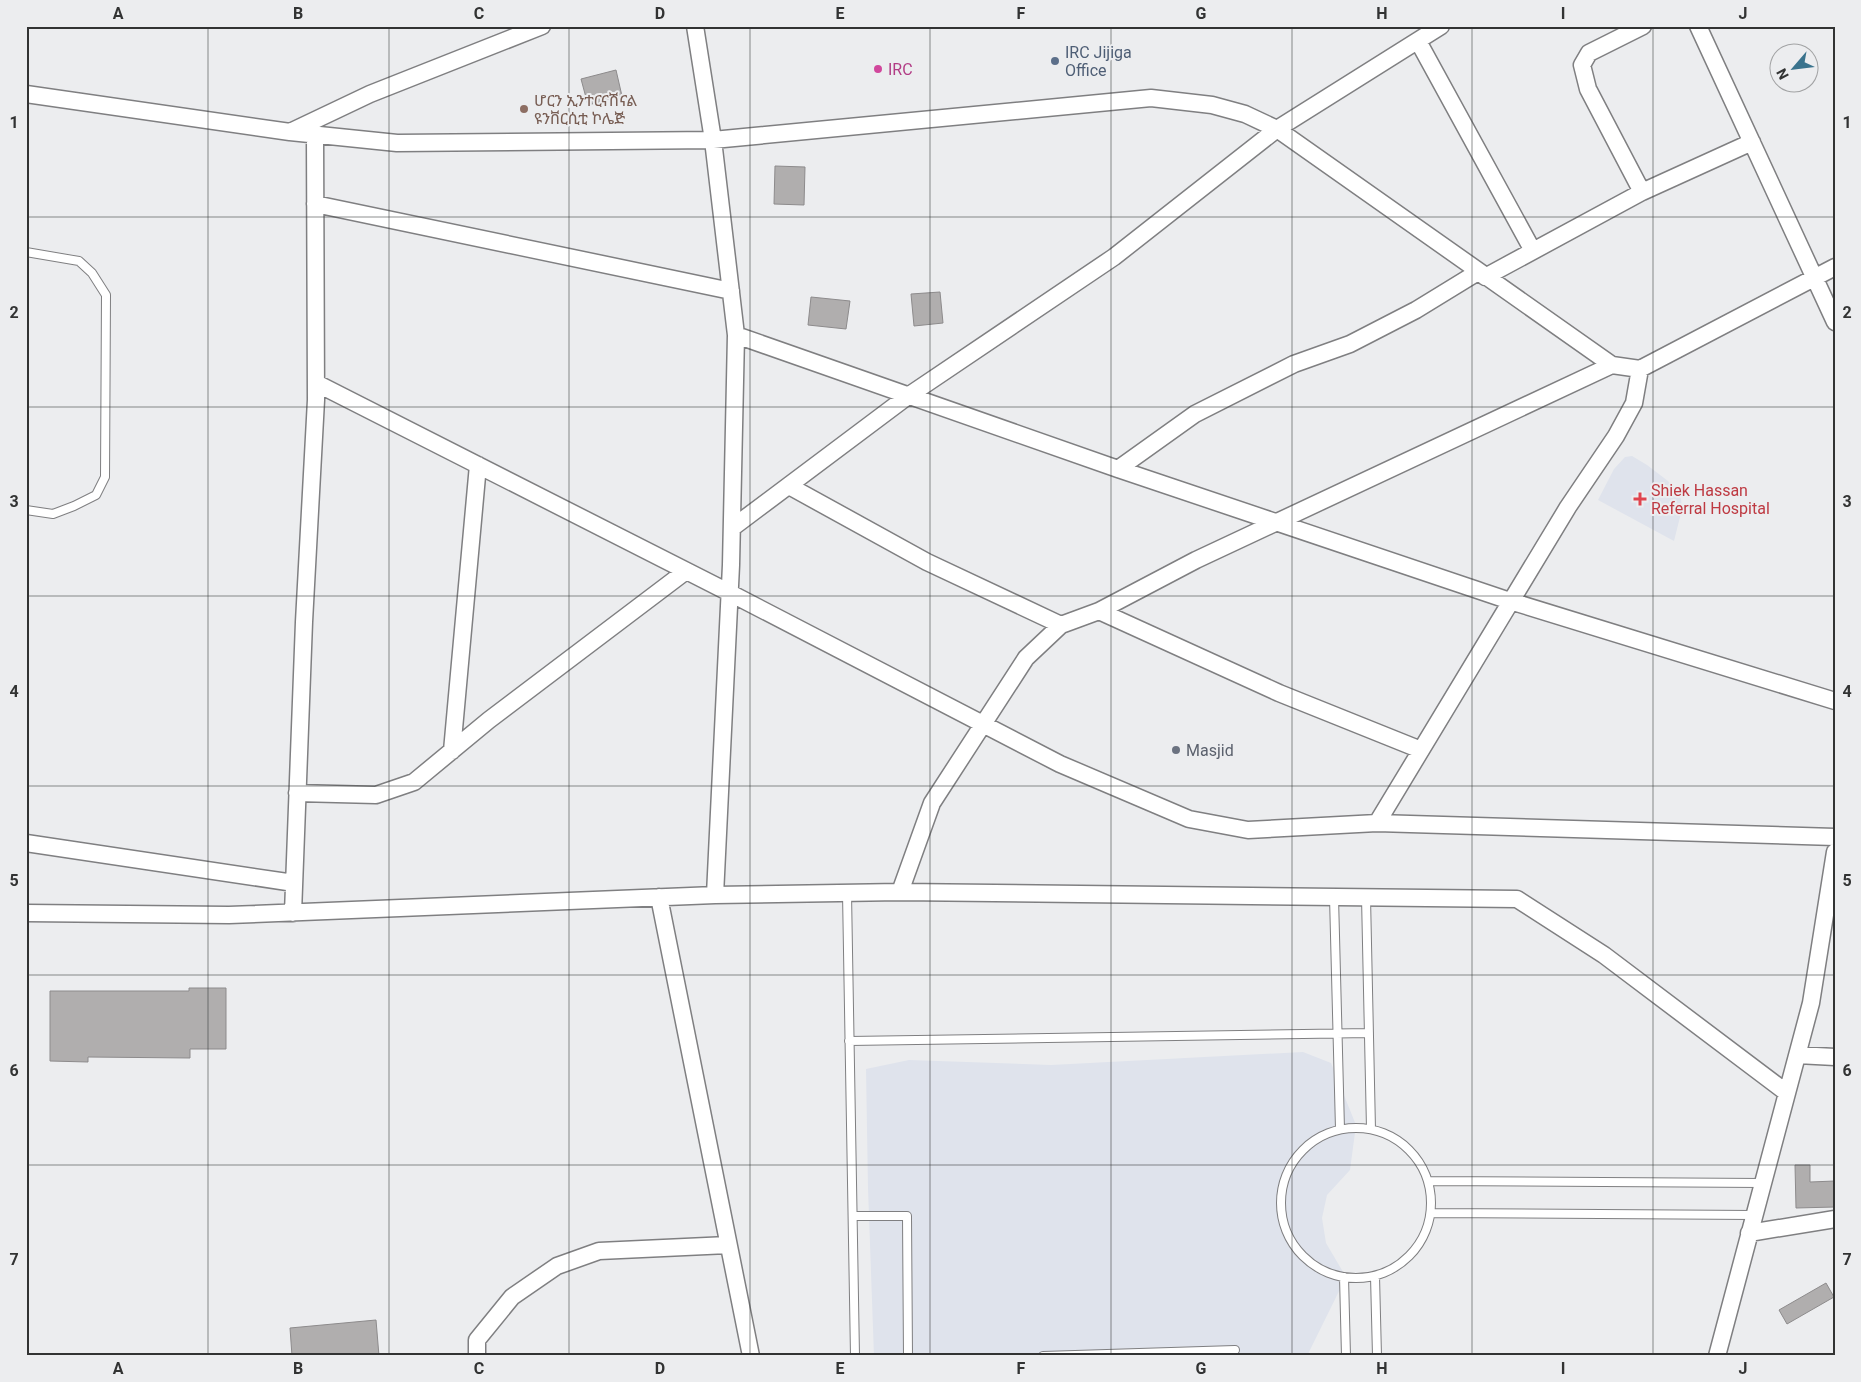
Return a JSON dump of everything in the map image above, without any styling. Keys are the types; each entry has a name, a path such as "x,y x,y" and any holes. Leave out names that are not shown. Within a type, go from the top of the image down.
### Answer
{"street":[{"path":"290,132 370,94 542,26"},
{"path":"695,26 713,140 736,335 730,593 715,895"},
{"path":"1642,192 1588,89 1582,65 1589,53 1643,26"},
{"path":"1698,26 1835,322"},
{"path":"732,528 908,396 1114,258 1277,130 1430,32 1533,251"},
{"path":"26,94 290,132 396,143 713,140 1151,98 1212,104 1245,114 1277,130 1612,365 1640,370 1835,266"},
{"path":"293,913 304,622 316,383 315,135"},
{"path":"1118,470 1195,414 1294,364 1350,344 1482,275 1533,251 1642,192 1752,142"},
{"path":"315,204 731,291"},
{"path":"736,335 1118,470 1510,601 1649,646 1835,701"},
{"path":"900,892 932,803 1026,658 1061,625 1099,611 1196,560 1612,365"},
{"path":"1377,823 1568,507 1616,436 1634,403 1640,370"},
{"path":"316,383 730,593 1060,764 1189,819 1248,830 1377,823 1835,837"},
{"path":"452,751 478,466"},
{"path":"788,486 927,562 1061,625"},
{"path":"297,792 376,795 414,782 489,720 686,571"},
{"path":"1099,611 1279,693 1421,750"},
{"path":"26,843 294,883"},
{"path":"1717,1356 1811,1003 1835,852"},
{"path":"26,913 229,915 715,895 847,892 1517,899 1604,955 1787,1093"},
{"path":"659,898 750,1356"},
{"path":"1797,1055 1835,1057"},
{"path":"1750,1233 1835,1219"},
{"path":"477,1356 476,1340 512,1297 557,1266 599,1250 728,1245"}],"lane":[{"path":"26,252 79,261 92,273 106,295 104,477 96,494 74,506 53,514 26,510"},
{"path":"847,892 855,1356"},
{"path":"1334,896 1340,1129"},
{"path":"1366,897 1372,1129"},
{"path":"850,1041 1370,1033"},
{"path":"1361,1127 1372,1129 1400,1141 1418,1159 1429,1181 1432,1197 1431,1213 1425,1234 1413,1253 1396,1267 1375,1276 1361,1278 1344,1277 1323,1270 1303,1256 1289,1237 1282,1214 1282,1191 1289,1168 1303,1149 1322,1135 1340,1129 1361,1127"},
{"path":"1429,1181 1763,1183"},
{"path":"1431,1213 1754,1215"},
{"path":"852,1216 907,1216 908,1356"},
{"path":"1375,1276 1377,1356"},
{"path":"1344,1277 1346,1356"},
{"path":"1043,1356 1235,1350"}],"shaded area":[{"name":"Shiek Hassan Referral Hospital","path":"1632,456 1668,481 1681,499 1682,509 1674,541 1598,500 1614,469 1625,457"},
{"path":"1303,1052 1331,1063 1356,1125 1350,1170 1327,1195 1322,1218 1326,1243 1346,1277 1307,1356 874,1356 866,1069 909,1060 1051,1065"}],"building":[{"path":"616,70 622,96 588,105 581,79"},
{"path":"775,166 805,167 804,205 774,204"},
{"path":"940,292 943,323 914,326 911,294"},
{"path":"811,297 850,301 846,329 808,325"},
{"path":"189,988 226,988 226,1049 190,1049 190,1058 88,1057 88,1062 50,1061 50,991 189,991"},
{"path":"1795,1165 1810,1165 1810,1182 1835,1181 1835,1207 1796,1208"},
{"path":"1826,1283 1834,1297 1787,1324 1779,1310"},
{"path":"376,1320 379,1356 292,1356 290,1328"}],"place":[{"name":"IRC Jijiga Office","path":"1055,61"},
{"name":"IRC","path":"878,69"},
{"name":"ሆርን ኢንተርናሽናል ዩንቨርሲቲ ኮሌጅ","path":"524,109"},
{"name":"Shiek Hassan Referral Hospital","path":"1640,499"},
{"name":"Masjid","path":"1176,750"}]}
